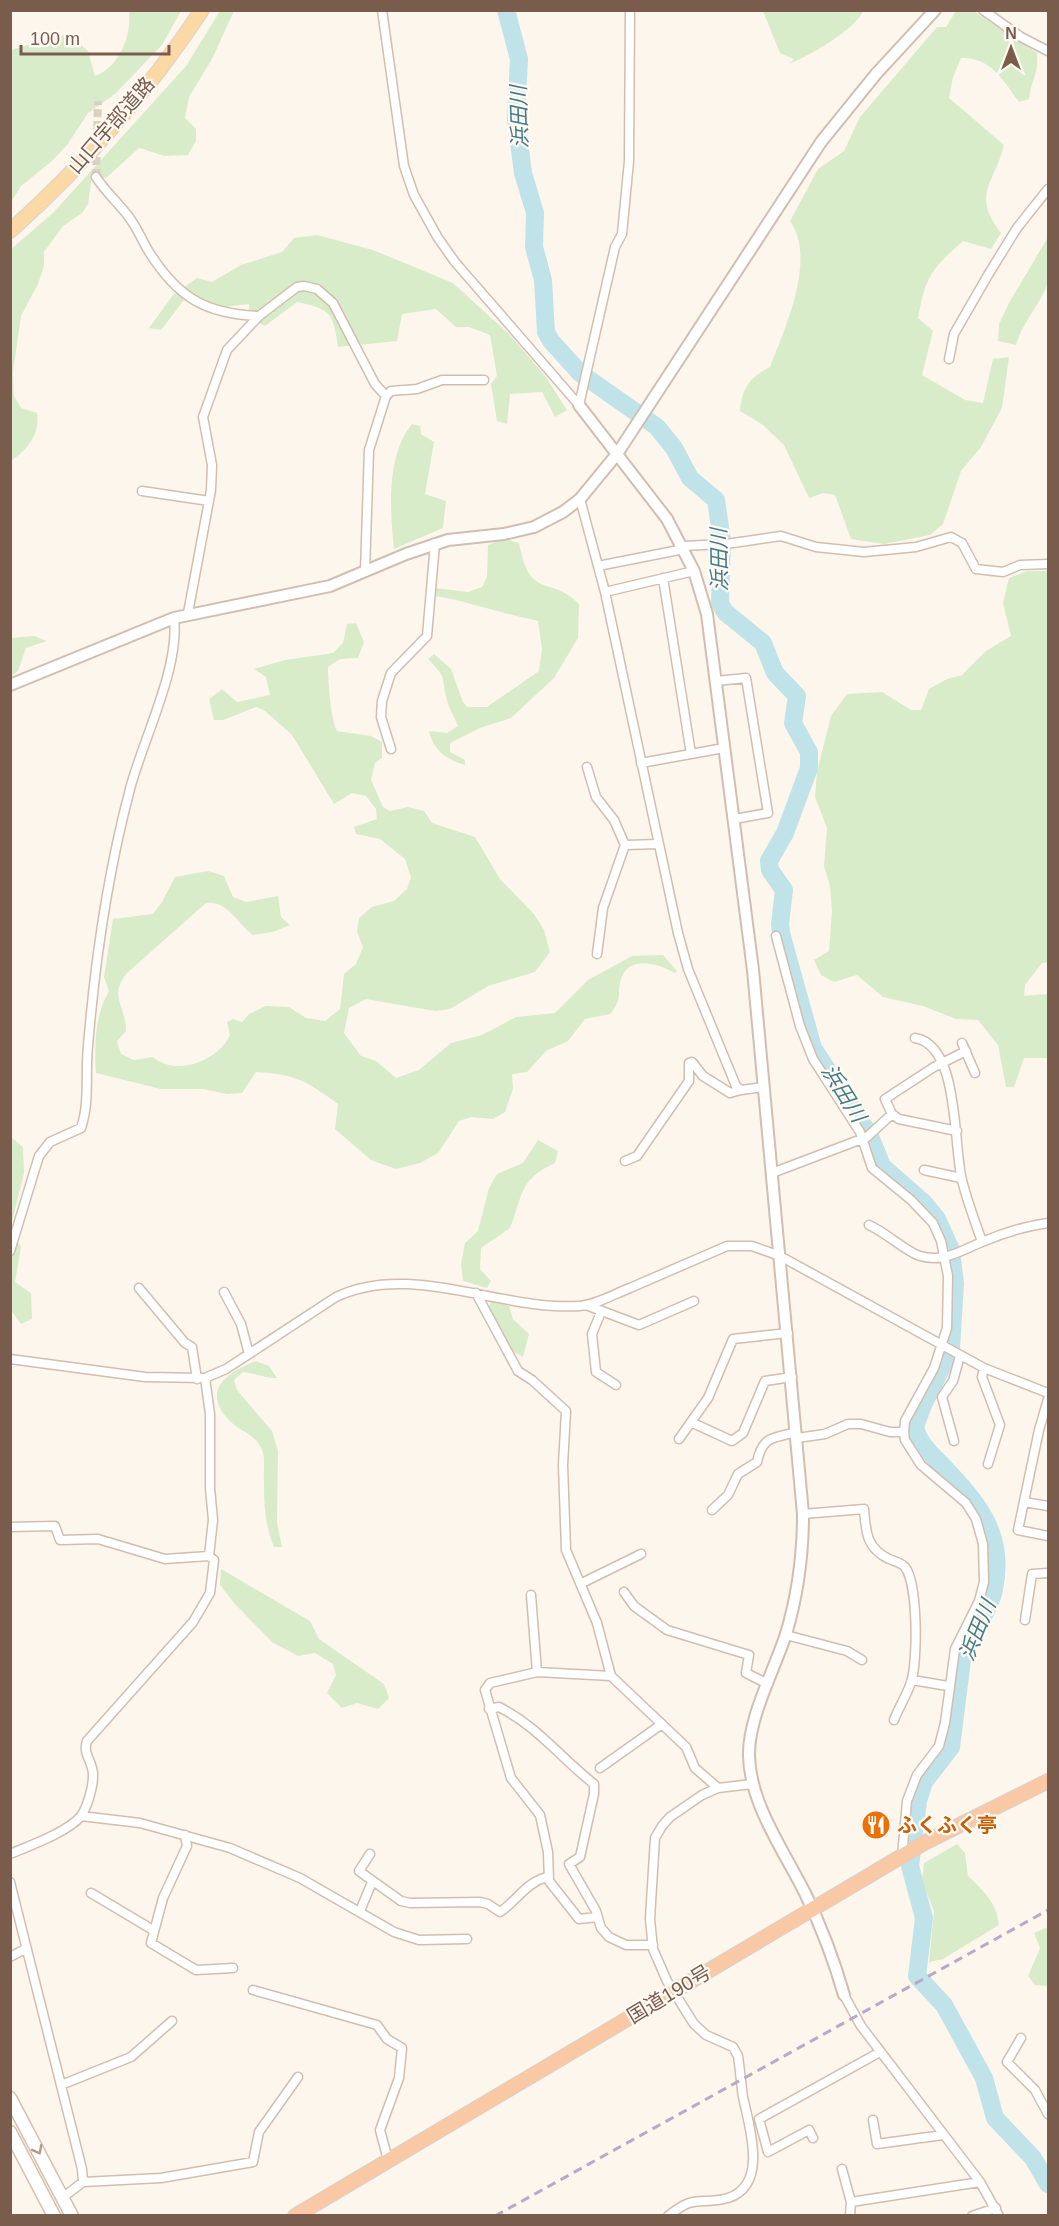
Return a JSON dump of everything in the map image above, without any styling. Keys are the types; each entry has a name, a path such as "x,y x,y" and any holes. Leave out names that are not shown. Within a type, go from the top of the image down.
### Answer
{"highway":[{"name":"国道190号","path":"295,2216 924,1843 1048,1781"}],"main road":[{"name":"山口宇部道路","path":"10,231 37,207 107,133 158,72 202,10"},
{"path":"10,2098 72,2216"},
{"path":"10,2132 54,2216"}],"street":[{"path":"382,10 399,141 414,195 438,238 455,262 579,405 667,519 694,571 707,615 734,819 764,1087 803,1514 800,1583 786,1635 751,1736 749,1753 752,1784 812,1908 832,1955 844,1995 861,2026 980,2182 998,2212 972,2216"},
{"path":"579,405 623,225 629,160 630,10"},
{"path":"10,685 188,613 311,591 435,543 520,531 549,520 580,499 617,454 821,142 876,74 936,10"},
{"path":"983,10 1021,37 1048,51"},
{"path":"96,177 132,221 155,262 176,287 193,299 219,312 259,316"},
{"path":"949,359 954,334 988,275 1017,228 1048,189"},
{"path":"188,613 209,501 212,465 203,417 227,350 259,316 297,287 317,289 333,303 375,384 386,396"},
{"path":"364,572 369,450 386,396 392,391 417,390 442,380 484,380"},
{"path":"142,491 209,501"},
{"path":"580,499 604,592 688,969 729,1071 736,1086 741,1090"},
{"path":"598,566 683,547 781,536 816,547 864,552 916,547 951,537 962,543 976,569 1003,572 1020,565 1048,564"},
{"path":"391,749 381,717 382,701 391,673 427,636 435,543"},
{"path":"604,592 694,571"},
{"path":"663,578 691,754"},
{"path":"10,1251 39,1156 50,1142 81,1128 86,1114 88,1047 108,888 129,790 171,660 176,635 174,618"},
{"path":"716,681 746,678 768,813 734,819"},
{"path":"641,763 724,748"},
{"path":"587,767 596,797 614,820 625,845 603,908 597,954"},
{"path":"625,845 659,844"},
{"path":"776,936 805,1044 868,1137 872,1168 911,1200 933,1223 950,1256 947,1328 934,1368 905,1421 904,1432 905,1440 921,1465 966,1503 976,1519 983,1544 984,1582 979,1601 955,1649 948,1686 945,1723 939,1746 917,1775 908,1801 904,1855"},
{"path":"915,1038 926,1040 933,1045 942,1063 952,1099 961,1178 982,1242"},
{"path":"957,1131 899,1119 892,1114 885,1099 964,1047 975,1073"},
{"path":"625,1161 637,1156 689,1081 689,1063 692,1062 703,1076 730,1093 764,1087"},
{"path":"772,1173 868,1137 892,1114"},
{"path":"924,1170 961,1178"},
{"path":"869,1225 885,1232 920,1256 950,1256 1031,1225 1048,1223"},
{"path":"10,1359 145,1377 201,1379 226,1369 336,1297 355,1288 373,1284 397,1284 476,1293 555,1306 585,1305 727,1246 752,1246 780,1256 855,1295 984,1368 1048,1393"},
{"path":"139,1288 185,1343 192,1347 201,1379 210,1414 210,1488 213,1520 209,1556"},
{"path":"224,1292 241,1324 249,1354"},
{"path":"476,1293 518,1371 532,1380 566,1411 562,1465 564,1538 570,1563 582,1583 597,1623 611,1676 686,1747 695,1768 718,1788"},
{"path":"585,1305 639,1325 694,1301"},
{"path":"601,1312 592,1334 596,1372 616,1386"},
{"path":"679,1439 693,1423 708,1398 733,1339 788,1333"},
{"path":"954,1441 942,1397 953,1381 958,1355"},
{"path":"984,1368 982,1377 1000,1425 988,1464"},
{"path":"693,1423 732,1441 743,1433 765,1381 792,1377"},
{"path":"1048,1399 1039,1430 1018,1530 1048,1536"},
{"path":"712,1510 728,1495 738,1474 754,1467 764,1444 771,1437 825,1434 848,1424 861,1424 890,1432 904,1432"},
{"path":"1024,1502 1048,1506"},
{"path":"803,1514 864,1509 866,1536 871,1546 882,1555 904,1566 912,1586 914,1609 912,1680 894,1720"},
{"path":"10,1527 56,1526 60,1540 98,1539 165,1559 209,1556 214,1560 210,1593 198,1614 87,1741 85,1748 93,1772 92,1786 81,1816 41,1841 10,1854"},
{"path":"582,1583 641,1554"},
{"path":"1024,1620 1032,1574 1048,1574"},
{"path":"624,1592 634,1606 667,1630 750,1655 746,1673 768,1684"},
{"path":"531,1595 537,1672"},
{"path":"786,1635 847,1650 862,1660"},
{"path":"597,1917 579,1919 547,1877 548,1852 540,1815 511,1778 485,1690 490,1683 537,1672 611,1676"},
{"path":"912,1680 948,1686"},
{"path":"489,1709 499,1707 521,1719 549,1740 570,1766 594,1784 594,1794 580,1857 569,1864 601,1928 617,1942 653,1945"},
{"path":"600,1768 662,1724"},
{"path":"668,2216 688,2201 722,2199 737,2193 749,2177 753,2160 738,2056 733,2047 700,2031 674,1991 653,1945 650,1919 655,1838 670,1817 718,1788 752,1784"},
{"path":"81,1816 140,1823 185,1835 269,1864 360,1911 394,1932 419,1940 467,1939"},
{"path":"185,1835 187,1846 163,1898 151,1943 196,1970 233,1968"},
{"path":"370,1854 359,1871 401,1901 480,1902 500,1912 524,1888 547,1877"},
{"path":"10,1882 82,2169 83,2182"},
{"path":"360,1911 372,1882"},
{"path":"91,1893 153,1930"},
{"path":"10,1957 25,1949"},
{"path":"253,1990 377,2025 387,2039 402,2048 399,2078 380,2130 388,2160"},
{"path":"61,2085 131,2057 172,2022"},
{"path":"1021,2038 1007,2062 1035,2090 1048,2113"},
{"path":"813,2138 810,2130 768,2152 759,2119 880,2052"},
{"path":"62,2198 83,2182 161,2178 253,2162 260,2132 298,2077"},
{"path":"873,2120 877,2144 943,2135"},
{"path":"842,2169 851,2202 850,2216"},
{"path":"851,2202 980,2182"}],"green space":[{"path":"763,10 863,11 841,34 819,49 789,64 794,59 780,53"},
{"path":"129,11 181,11 162,45 115,94 88,113 67,145 52,161 21,186 11,202 11,50 58,36 70,35 88,51 95,76 111,66 122,49 128,30"},
{"path":"220,11 234,11 212,59 189,97 185,118 196,129 196,141 188,155 165,156 139,148 106,178 92,176 88,204 82,213 63,226 44,252 44,266 38,284 21,316 13,372 14,396 21,408 37,413 37,428 32,441 11,461 10,250 53,213 186,66"},
{"path":"956,11 975,12 1037,53 1037,66 1029,99 1019,102 995,71 980,61 961,58 953,77 949,98 1004,145 986,199 992,220 1001,233 991,249 963,241 944,259 927,282 918,318 933,331 922,375 965,400 983,403 993,359 1009,357 1002,408 981,447 961,471 943,524 930,535 884,544 851,539 835,495 823,493 809,498 784,445 763,425 740,411 741,403 752,379 770,367 790,314 796,294 800,254 798,237 790,221 818,169 844,151 860,117 937,27 946,27"},
{"path":"317,235 373,250 453,283 510,335 545,376 567,410 555,417 542,392 510,394 507,424 497,421 491,384 497,376 490,335 469,327 456,327 436,309 402,314 397,341 338,347 332,319 328,314 317,307 297,302 265,326 250,319 249,304 202,310 184,300 161,330 149,328 173,295 197,278 212,282 241,265 282,252 294,238"},
{"path":"1048,237 1049,271 1045,290 1016,345 998,341 999,324 1009,303"},
{"path":"412,424 420,426 421,434 434,442 425,494 446,501 443,528 394,549 391,501 394,467 404,437"},
{"path":"504,539 519,543 529,573 535,580 569,595 579,604 578,638 554,678 511,718 480,728 450,743 450,752 465,760 465,765 442,753 431,738 429,731 447,733 458,726 448,703 443,678 428,659 434,654 451,669 467,707 487,707 539,671 542,649 538,621 436,596 435,588 468,592 482,587 487,577 488,545"},
{"path":"1027,571 1048,571 1048,962 1042,963 1025,985 1024,996 1048,994 1048,1058 1024,1058 1014,1087 1006,1087 998,1045 978,1020 956,1019 923,1006 883,997 857,975 834,982 821,975 814,960 829,951 832,911 830,886 824,866 827,828 815,797 817,772 831,716 847,694 882,692 911,710 921,710 929,689 947,679 962,675 986,651 1011,636 1003,603 1009,578"},
{"path":"356,623 364,642 358,658 340,659 328,667 329,691 337,731 371,736 382,742 382,758 375,763 371,780 383,807 390,811 408,807 424,811 432,823 475,837 500,879 534,914 544,930 550,952 535,972 488,986 450,1009 435,1011 366,999 349,1008 344,1033 361,1056 376,1061 396,1078 419,1070 451,1043 482,1035 516,1017 555,1013 588,980 632,956 663,955 677,971 675,973 645,963 631,966 621,979 618,1000 610,1014 585,1019 568,1041 546,1051 527,1072 512,1074 513,1089 505,1112 493,1119 471,1117 459,1121 438,1153 420,1163 396,1169 371,1160 335,1129 338,1104 309,1084 291,1077 256,1072 242,1093 227,1094 203,1089 161,1089 96,1073 96,1031 104,1000 109,991 104,977 113,919 153,914 175,877 208,871 224,876 233,897 246,902 278,896 281,917 290,925 273,932 253,935 221,905 206,903 127,973 122,981 118,995 126,1031 117,1041 121,1054 134,1060 153,1057 162,1063 184,1066 206,1059 224,1044 230,1035 227,1022 233,1019 242,1022 249,1014 266,1006 289,1007 306,1018 325,1021 340,1009 344,974 356,964 363,947 357,932 359,918 372,907 394,901 407,889 411,877 405,859 380,839 356,834 354,827 377,819 376,809 366,796 352,793 334,804 292,735 265,711 256,707 223,720 214,720 209,699 222,689 237,702 270,695 266,677 254,669 285,660 333,653 343,643 347,624"},
{"path":"34,636 47,641 26,648 18,671 11,676 11,638"},
{"path":"11,1137 23,1147 24,1173 11,1226"},
{"path":"538,1140 558,1151 555,1163 543,1169 528,1183 520,1198 510,1228 481,1248 480,1269 491,1281 487,1288 463,1281 461,1264 465,1243 478,1231 489,1188 497,1174 523,1163"},
{"path":"10,1228 21,1247 15,1282 31,1293 32,1319 21,1324 11,1310"},
{"path":"492,1301 509,1306 513,1319 529,1334 523,1357 511,1350 489,1306"},
{"path":"256,1361 269,1366 277,1378 243,1372 234,1380 237,1390 272,1431 278,1451 277,1523 282,1547 274,1547 267,1523 262,1450 253,1438 232,1423 218,1402 217,1393 226,1378"},
{"path":"221,1569 310,1621 319,1639 384,1684 389,1698 378,1709 357,1703 342,1708 327,1693 336,1675 333,1664 315,1653 298,1656 272,1642 220,1585"},
{"path":"957,1844 965,1853 968,1876 992,1904 999,1925 943,1959 929,1962 934,1911 922,1881 924,1863"},
{"path":"1048,1927 1048,1986 1035,1985 1028,1976 1040,1948 1034,1933"}],"waterway":[{"name":"浜田川","path":"506,10 519,59 516,119 523,173 535,213 534,247 543,280 546,332 551,341 580,373 657,427 674,448 690,478 716,500 722,541 720,603 725,612 763,643 775,673 797,696 793,723 809,752 809,768 785,833 769,861 770,870 784,890 781,933 813,1048 869,1134 882,1166 924,1203 937,1219 951,1250 955,1284 951,1349 923,1405 915,1427 925,1447 966,1491 985,1519 996,1551 997,1569 991,1598 962,1660 951,1747 924,1782 918,1801 910,1866 924,1918 917,1976 944,2005 984,2078 995,2118 1033,2158 1048,2184"}],"tunnel":[{"path":"96,177 98,101"}],"railway":[{"path":"495,2216 1048,1910"}],"place":[{"name":"ふくふく亭","path":"876,1825"}]}
